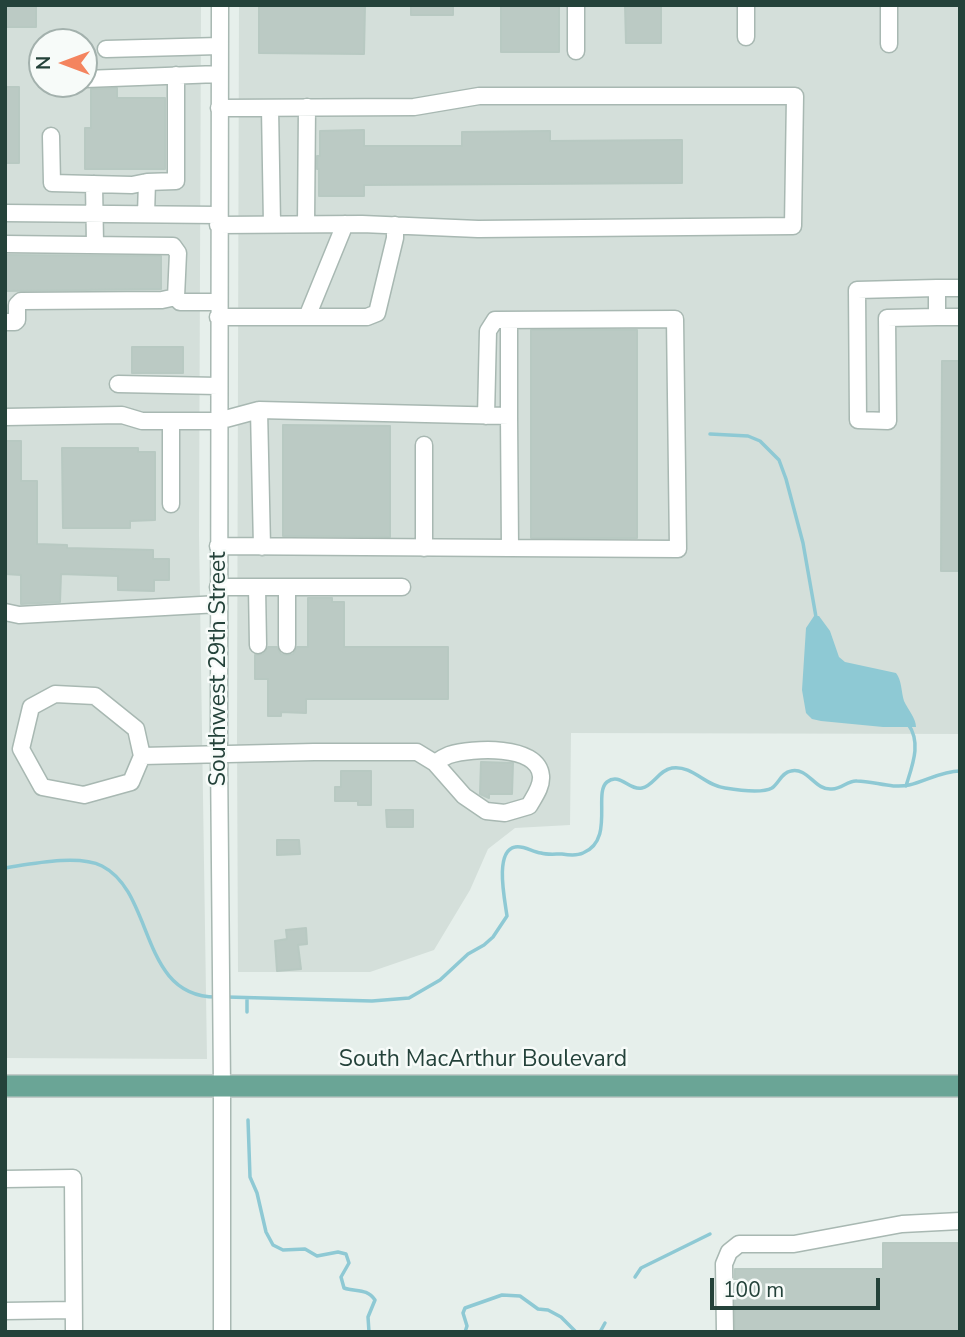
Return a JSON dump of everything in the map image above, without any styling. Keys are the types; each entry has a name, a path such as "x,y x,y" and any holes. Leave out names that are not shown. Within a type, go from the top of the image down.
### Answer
{"main road":[{"name":"South MacArthur Boulevard","path":"5,1086 960,1086"}],"street":[{"name":"Southwest 29th Street","path":"220,5 218,421 222,1332"},
{"path":"576,5 576,51"},
{"path":"746,5 746,37"},
{"path":"889,5 889,44"},
{"path":"106,49 219,46"},
{"path":"98,78 219,74"},
{"path":"51,136 52,183 132,185 176,181 176,75"},
{"path":"5,214 146,214 272,224 478,229 793,226 795,96 479,96 414,107 219,108"},
{"path":"306,224 307,107"},
{"path":"270,108 272,224"},
{"path":"146,182 146,214"},
{"path":"94,184 95,244"},
{"path":"307,317 345,224"},
{"path":"5,244 173,246 178,253 176,297 180,302 218,309 307,317 367,317 377,313 395,238 395,225"},
{"path":"937,288 937,317"},
{"path":"887,318 888,421 858,420 857,290 960,288"},
{"path":"5,322 17,320 17,305 21,301 162,300 176,297"},
{"path":"857,318 960,317"},
{"path":"219,547 678,549 675,319 495,320 488,331 486,416"},
{"path":"509,320 510,548"},
{"path":"118,384 218,386"},
{"path":"5,417 122,415 142,421 218,421 259,411 509,416"},
{"path":"259,411 262,547"},
{"path":"171,421 171,504"},
{"path":"424,445 424,548"},
{"path":"257,587 258,645"},
{"path":"5,612 19,615 219,595 257,587 402,587"},
{"path":"287,587 287,645"},
{"path":"55,694 95,696 136,729 142,756 131,782 84,795 42,787 21,749 31,707 55,694"},
{"path":"142,756 417,752 435,763 464,796 486,811 505,813 528,806 539,788 541,776 535,762 521,754 502,751 465,753 449,755 435,763"},
{"path":"5,1179 73,1178 74,1332"},
{"path":"725,1332 724,1264 729,1252 739,1244 794,1244 902,1223 960,1221"},
{"path":"5,1311 74,1310"}],"shaded area":[{"path":"5,5 201,5 199,535 207,1059 5,1058"},
{"path":"239,5 960,5 960,734 571,733 570,825 515,828 488,849 470,890 434,950 370,972 238,972"}],"water":[{"path":"814,616 819,616 830,631 839,657 845,662 896,673 904,701 916,727 821,721 812,719 806,713 802,690 806,628"}],"building":[{"path":"5,5 36,5 36,27 5,27"},
{"path":"259,5 365,5 364,54 259,53"},
{"path":"411,5 453,5 453,15 411,15"},
{"path":"501,5 559,5 559,52 501,52"},
{"path":"625,5 661,5 661,43 626,43"},
{"path":"5,87 19,87 19,163 5,163"},
{"path":"117,88 117,98 165,98 165,169 85,169 85,128 91,128 91,98 98,98 98,89"},
{"path":"364,130 364,146 462,146 462,132 550,131 550,141 682,140 682,183 364,185 364,196 319,196 317,156 320,156 320,131"},
{"path":"5,255 161,256 161,289 5,291"},
{"path":"531,330 637,330 637,538 531,538"},
{"path":"132,347 183,347 183,373 132,373"},
{"path":"942,361 960,361 960,571 941,571"},
{"path":"283,425 390,426 390,537 283,536"},
{"path":"5,441 21,441 21,481 37,481 37,544 67,545 67,548 153,550 153,559 169,559 169,580 154,580 154,591 118,590 118,576 61,574 60,602 21,604 21,575 5,574"},
{"path":"62,448 138,448 138,452 155,452 155,520 130,521 130,528 63,528"},
{"path":"308,598 332,598 332,602 344,602 344,647 448,647 448,699 306,699 306,713 281,712 281,716 268,716 268,679 255,679 255,655 263,654 268,647 277,647 281,654 286,655 293,654 297,647 308,647"},
{"path":"481,762 513,763 512,794 489,794 489,798 480,794"},
{"path":"341,771 371,771 371,805 358,805 358,801 335,801 335,787 341,787"},
{"path":"386,810 413,810 413,827 387,827"},
{"path":"277,840 299,840 300,854 277,855"},
{"path":"306,928 307,944 298,945 301,969 277,971 275,941 287,939 286,930"},
{"path":"883,1243 960,1243 960,1332 735,1332 735,1269 883,1269"}],"waterway":[{"path":"710,434 748,436 760,441 779,460 803,543 816,617"},
{"path":"906,786 915,747 908,724"},
{"path":"227,997 372,1001 409,998 440,980 468,954 493,937 507,916 502,877 505,857 509,850 518,847 546,854 575,855 593,847 601,828 603,788 612,780 642,788 667,769 679,768 693,772 711,784 755,791 772,788 785,773 791,771 802,772 826,789 839,788 854,781 903,786 960,771"},
{"path":"5,868 68,860 92,862 102,866 119,879 131,898 160,963 173,980 191,992 216,997"},
{"path":"247,999 247,1012"},
{"path":"248,1120 250,1177 257,1193 266,1232 273,1245 283,1250 305,1249 317,1256 338,1252 346,1254 349,1263 341,1277 344,1288 365,1292 375,1300 368,1317 369,1332"},
{"path":"635,1277 641,1268 710,1234"},
{"path":"465,1332 465,1308 502,1295 520,1296 538,1309 548,1310 561,1317 576,1332"},
{"path":"600,1332 605,1323"}]}
